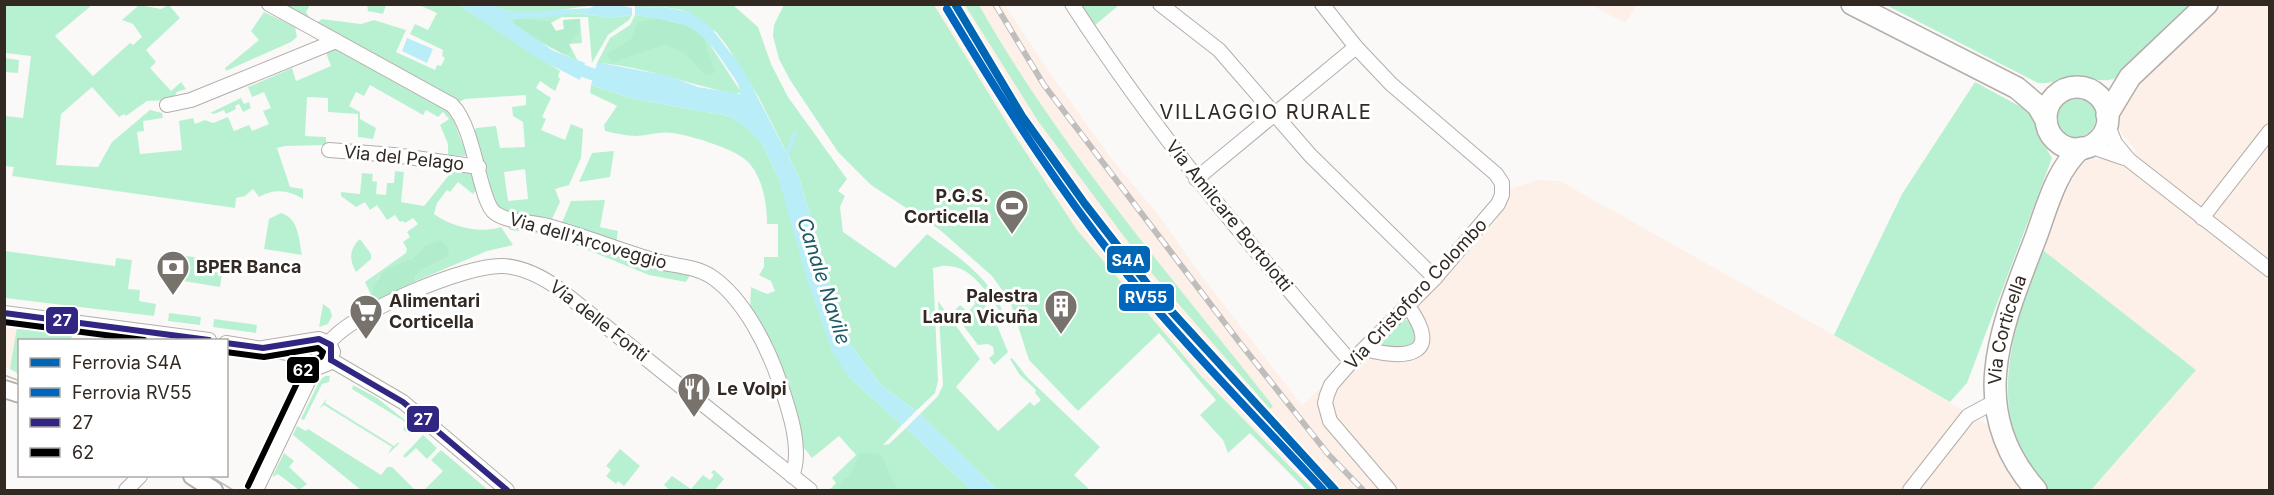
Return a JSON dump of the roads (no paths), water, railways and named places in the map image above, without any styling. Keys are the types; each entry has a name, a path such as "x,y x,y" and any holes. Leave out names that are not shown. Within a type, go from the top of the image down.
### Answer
{"main road":[{"path":"1852,4 2017,88 2038,106 2050,129 2063,145 2085,147 2099,139 2130,77 2207,4"},
{"path":"2056,183 2058,158 2050,129 2049,104 2060,92 2068,88 2110,86 2130,77"},
{"path":"2017,88 2060,92"},
{"path":"2086,88 2103,101 2107,119"},
{"name":"Via Corticella","path":"1994,402 1995,363 2005,322 2056,183 2071,158 2085,147"},
{"path":"1994,402 2009,452 2036,490"}],"street":[{"name":"Via dell'Arcoveggio","path":"268,4 452,105 462,121 479,166 487,203 496,214 547,226 601,245 701,271 724,287 755,330 778,377 796,452 792,476"},
{"name":"Via Amilcare Bortolotti","path":"1072,4 1196,179 1272,272 1351,362"},
{"path":"1160,4 1219,50 1310,155 1435,278"},
{"name":"Via Cristoforo Colombo","path":"1322,4 1356,47 1391,84 1496,174 1502,183 1502,195 1498,204 1435,278 1331,385 1325,403 1327,412 1344,439 1389,490"},
{"path":"308,51 313,40 312,27"},
{"path":"167,105 191,100 336,41"},
{"path":"1196,179 1356,47"},
{"path":"2107,119 2115,143 2129,160 2270,270"},
{"path":"2202,218 2270,131"},
{"path":"2085,147 2104,149 2129,160"},
{"name":"Via del Pelago","path":"329,150 394,155 479,166"},
{"name":"Via delle Fonti","path":"329,343 340,332 377,310 455,274 495,266 524,270 558,288 808,490"},
{"path":"1365,349 1399,356 1414,352 1420,346 1422,328 1408,306"},
{"path":"4,313 201,339"},
{"path":"228,343 263,348 324,366 331,360 333,352 329,343 319,339 263,348"},
{"path":"256,490 311,363 305,349 310,342"},
{"path":"331,360 396,398 507,490"},
{"name":"Via Corticella","path":"1910,490 1968,417 1994,402"},
{"path":"126,490 139,477"},
{"path":"194,477 214,490"}],"water":[{"path":"459,5 490,5 507,11 525,12 620,5 632,8 632,15 612,18 575,13 544,18 507,19 552,50 585,63 580,80 539,59"},
{"path":"663,7 690,12 708,24 743,69 799,177 846,339 881,385 916,411 902,425 849,377 833,353 809,286 778,177 763,145 747,128 729,116 634,99 591,85 597,63 601,63 669,76 698,87 740,94 734,78 718,54 699,34 679,24 635,15 635,8"},
{"path":"407,38 433,49 427,63 402,51"},
{"path":"920,414 997,490 971,490 906,428"}],"waterway":[{"name":"Canale Navile","path":"569,66 609,80"},
{"path":"786,156 795,134"}],"tram line":[{"path":"4,375 18,380"},
{"path":"212,477 233,490"}],"railway":[{"path":"995,4 1044,85 1240,343 1328,454 1363,490"}],"rail line":[{"name":"S4A","path":"955,4 1022,116 1085,204 1152,290 1335,490"},
{"name":"RV55","path":"947,9 1040,157 1117,262 1189,346 1323,490"}],"place":[{"name":"P.G.S. Corticella","path":"1012,235"},
{"name":"BPER Banca","path":"173,296"},
{"name":"Palestra Laura Vicuña","path":"1061,335"},
{"name":"Alimentari Corticella","path":"366,340"},
{"name":"Le Volpi","path":"694,418"}],"district":[{"name":"VILLAGGIO RURALE","path":"1266,112"}]}
